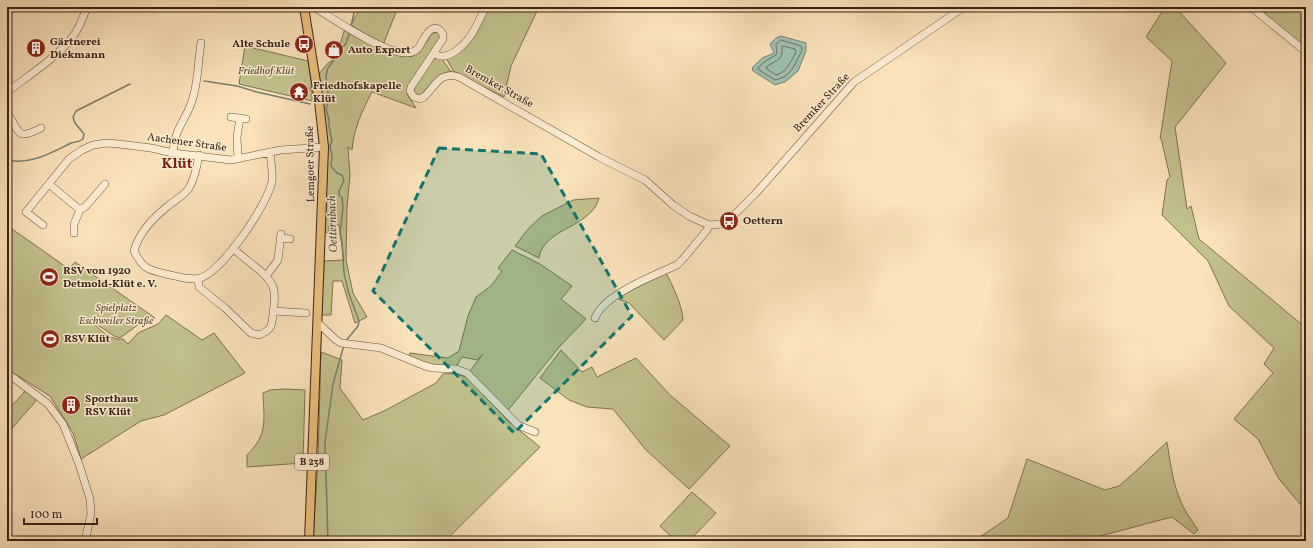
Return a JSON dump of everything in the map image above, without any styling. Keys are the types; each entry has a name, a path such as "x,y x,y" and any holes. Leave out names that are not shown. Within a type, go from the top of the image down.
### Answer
{"main road":[{"name":"Lemgoer Straße","path":"304,7 319,101 324,147 309,541"}],"street":[{"path":"7,92 51,58 73,36 87,7"},
{"name":"Bremker Straße","path":"314,7 390,50 406,53 416,51 431,30 438,29 442,32 443,37 411,87 411,94 414,97 420,99 424,98 441,78 445,76 454,75 459,77 600,157 640,177 673,205 689,216 709,225 723,224 735,214 756,193 854,82 964,7"},
{"path":"434,53 444,56 455,51 466,42 486,7"},
{"path":"1251,7 1306,52"},
{"path":"173,153 175,137 193,99 201,43"},
{"path":"7,113 16,130 21,134 29,134 41,128"},
{"path":"231,117 243,118 237,137 238,159"},
{"name":"Aachener Straße","path":"43,225 26,212 69,160 82,150 93,145 103,143 119,144 151,148 173,153 231,160 291,148 324,147"},
{"path":"199,155 193,181 188,189 156,217 139,238 134,250 144,266 153,271 185,278 198,279 212,271 233,248 261,209 270,190 272,174 270,152"},
{"path":"49,184 80,210"},
{"path":"74,232 74,224 80,210 86,206 105,184"},
{"path":"595,318 601,308 627,288 677,265 684,259 709,225"},
{"path":"266,276 278,260 280,236 290,239"},
{"path":"198,279 199,287 225,308 252,334 259,335 271,328 274,311 274,288 266,276 233,248"},
{"path":"274,311 306,313"},
{"path":"318,323 341,343 381,348 433,368 462,371 467,373 518,425 535,432"},
{"path":"7,373 48,404 63,424 79,464 90,499 91,514 85,541"}],"highlighted area":[{"path":"439,148 541,154 632,316 514,433 373,291"}],"green space":[{"path":"356,7 398,7 383,45 351,25 359,10"},
{"path":"489,7 539,7 511,66 504,97 454,72 446,58 458,53 472,39"},
{"path":"1165,7 1175,7 1226,63 1175,127 1187,209 1191,206 1199,239 1300,323 1306,325 1306,511 1279,479 1258,439 1234,419 1273,373 1264,364 1274,348 1229,306 1208,261 1162,215 1167,180 1170,177 1161,138 1160,139 1172,61 1146,37"},
{"path":"1254,7 1306,7 1306,50"},
{"path":"345,28 380,49 391,54 402,56 411,56 418,53 432,33 438,32 440,35 440,40 410,84 407,94 416,108 372,92 359,120 352,150 348,147 350,175 347,208 346,260 353,293 367,317 355,323 342,281 333,281 331,315 321,315 324,261 344,260 339,225 329,225 329,233 325,232 327,178 326,130 319,74 328,63 336,58"},
{"name":"Friedhof Klüt","path":"245,46 308,61 312,88 310,88 310,90 312,91 312,101 239,84"},
{"path":"434,57 442,59 451,72 438,77 421,95 417,95 414,91 415,85"},
{"path":"599,198 595,207 589,214 548,242 541,250 539,258 515,246 528,229 542,216 573,200"},
{"name":"Spielplatz Eschweiler Straße","path":"12,229 69,269 75,262 155,318 146,319 120,338 114,336 92,321 98,328 110,337 123,339 128,344 138,333 158,324 166,315 202,340 214,333 245,373 164,415 141,421 81,459 73,433 50,396 7,369 7,236"},
{"path":"512,250 540,264 572,286 561,299 586,319 560,346 509,409 505,409 470,371 483,354 477,360 462,357 456,367 437,368 409,357 410,353 448,358 459,351 468,316 476,297 491,286 502,271 498,268"},
{"path":"666,273 679,302 683,320 664,340 629,303 616,298"},
{"path":"561,350 582,372 592,367 597,377 636,358 670,395 730,446 689,489 646,450 613,409 587,407 569,400 540,378"},
{"path":"321,352 342,360 340,388 363,420 386,410 436,383 443,374 456,374 469,379 508,421 540,447 445,541 313,541 318,460"},
{"path":"26,390 36,397 35,402 7,434 7,411"},
{"path":"270,390 305,390 303,463 247,467 247,455 262,434 264,419 263,393"},
{"path":"1167,442 1177,490 1187,514 1198,530 1194,534 1172,517 1100,536 1093,541 974,541 1008,518 1027,459 1105,490 1119,486"},
{"path":"692,492 716,513 689,541 676,541 660,526"}],"water":[{"path":"781,36 806,43 806,51 798,71 785,82 775,85 753,71 752,68 762,58 774,53 770,44 776,38"}],"waterway":[{"name":"Oetternbach","path":"351,7 354,13 351,26"},
{"name":"Oetternbach","path":"345,342 358,326 359,321 349,294 344,273 340,233 343,208 342,197 339,195 339,191 344,181 342,175 337,173 331,166 332,156 330,146 332,141 326,108 328,104 326,76 328,68 346,43 350,32"},
{"path":"204,81 237,86 310,104"},
{"path":"7,160 24,161 40,157 71,143 82,140 84,134 75,123 73,117 76,111 130,84"},
{"name":"Oetternbach","path":"328,541 325,442 333,384 344,345"}],"place":[{"name":"Alte Schule","path":"304,44"},
{"name":"Gärtnerei Diekmann","path":"36,48"},
{"name":"Auto Export","path":"334,50"},
{"name":"Friedhofskapelle Klüt","path":"299,92"},
{"name":"Oettern","path":"729,221"},
{"name":"RSV von 1920 Detmold-Klüt e. V.","path":"49,277"},
{"name":"RSV Klüt","path":"50,339"},
{"name":"Sporthaus RSV Klüt","path":"71,405"}],"district":[{"name":"Klüt","path":"177,164"}]}
